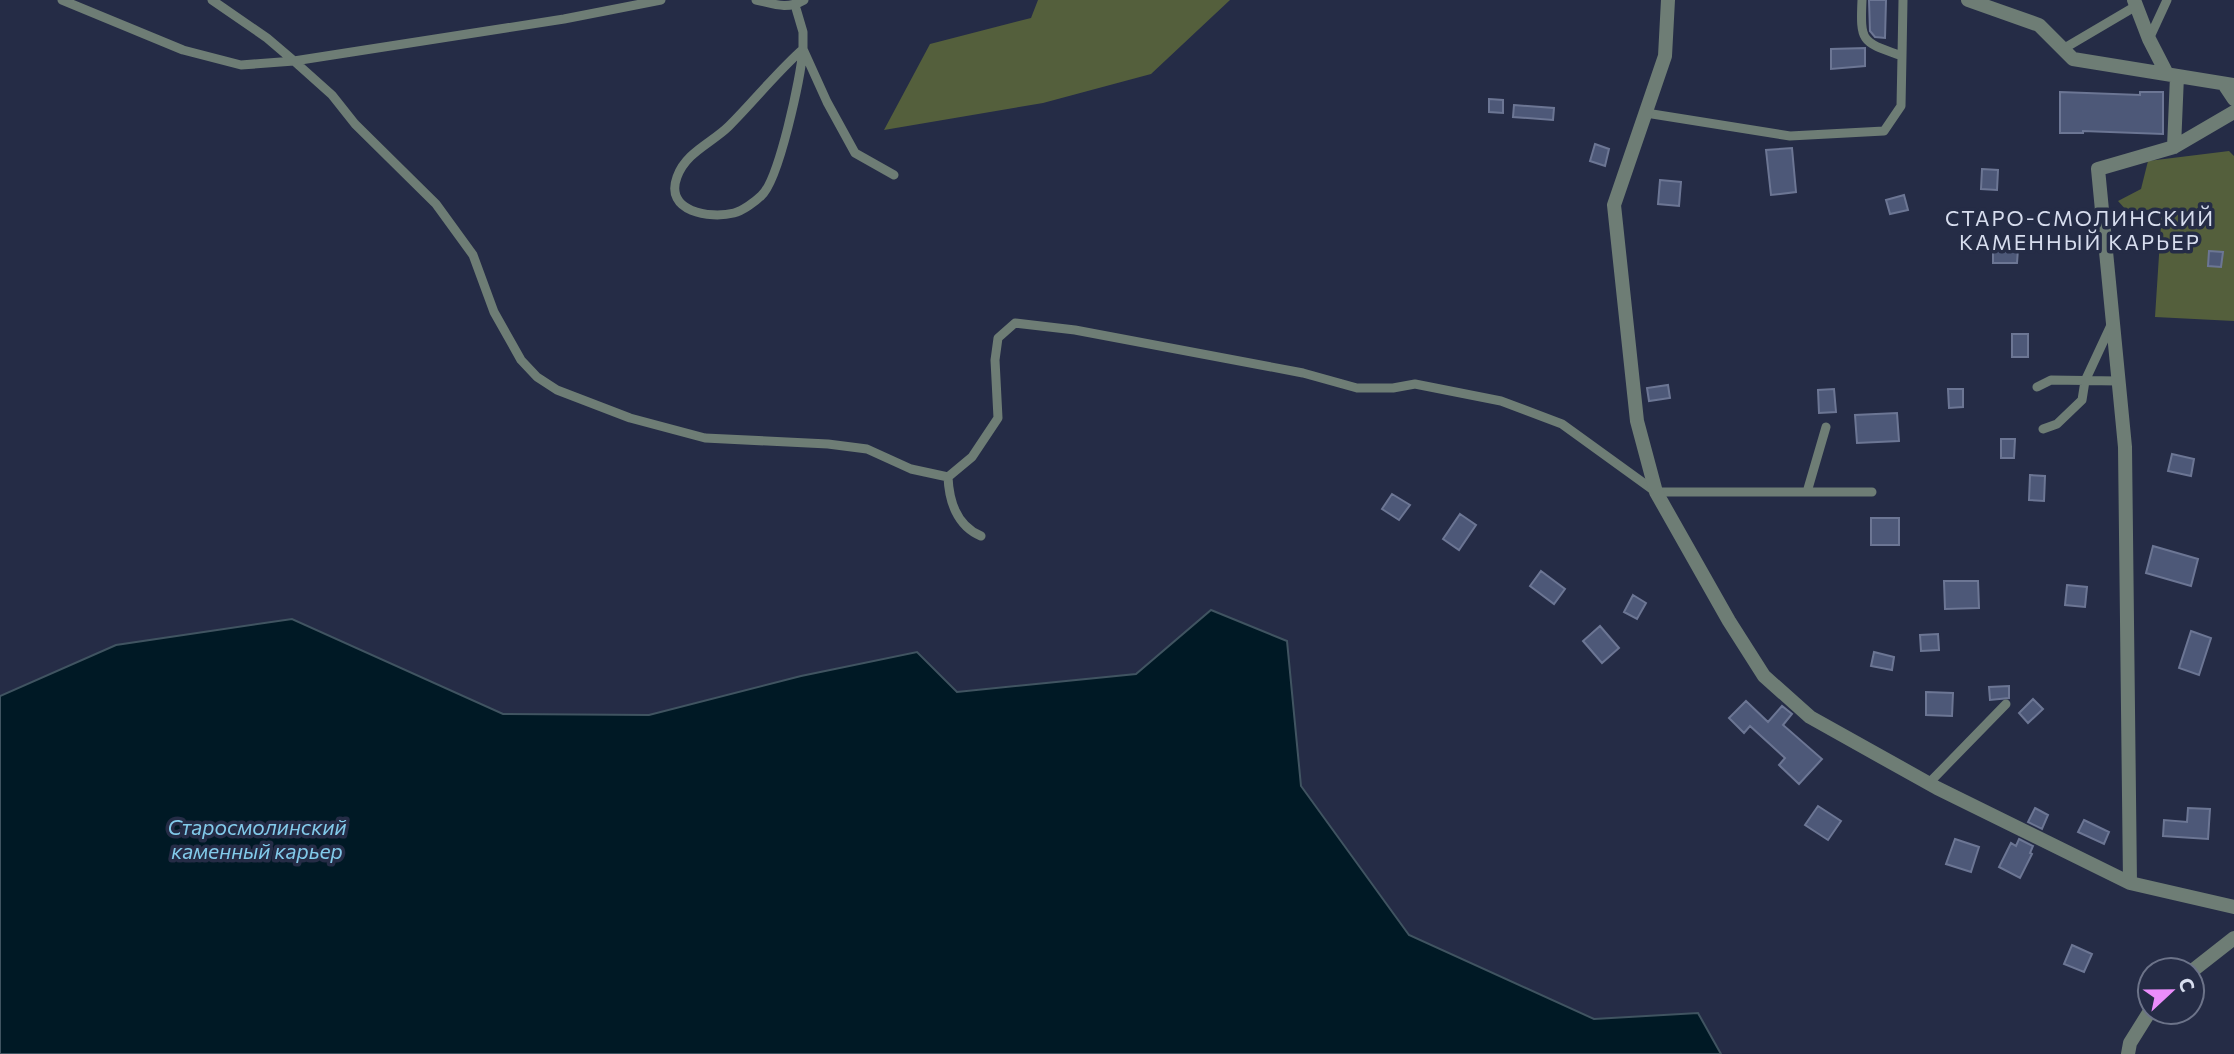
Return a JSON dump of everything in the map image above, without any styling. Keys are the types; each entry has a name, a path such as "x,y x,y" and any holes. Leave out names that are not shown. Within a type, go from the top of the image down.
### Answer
{"street":[{"path":"1668,0 1665,56 1614,205 1637,421 1656,492 1729,621 1764,676 1810,717 1929,783 2130,883 2234,906"},
{"path":"1968,0 2039,25 2073,59 2229,85 2234,99"},
{"path":"2135,3 2149,39 2172,75 2174,147"},
{"path":"2130,883 2124,447 2098,169 2174,147 2234,112"},
{"path":"2206,960 2234,938"},
{"path":"2128,1054 2130,1043 2141,1026"}],"lane":[{"path":"62,0 183,51 242,65 294,61 564,19 661,0"},
{"path":"212,0 267,38 294,61 331,95 355,124 436,204 473,255 494,312 521,360 537,377 557,390 630,418 705,438 828,444 867,449 911,469 948,477"},
{"path":"756,0 784,7 799,3 803,32 803,49 801,77 773,178 763,196 735,213 701,215 682,206 676,197 675,187 677,176 690,156 726,129 766,89 778,71 803,49"},
{"path":"1862,0 1861,27 1864,38 1873,46 1902,57"},
{"path":"1646,113 1790,136 1884,131 1901,106 1903,0"},
{"path":"2149,39 2167,0"},
{"path":"2063,49 2135,3"},
{"path":"803,49 827,102 856,153 894,175"},
{"path":"2043,429 2057,424 2082,400 2085,381 2112,321"},
{"path":"948,477 972,457 998,418 995,360 998,338 1014,323 1089,333 1303,373 1357,387 1393,388 1415,384 1501,401 1562,424 1656,492 1872,492"},
{"path":"2037,387 2051,380 2118,381"},
{"path":"1807,492 1826,427"},
{"path":"948,477 948,494 954,510 972,533 981,536"},
{"path":"1929,783 2007,704"}],"green space":[{"path":"1038,0 1230,0 1151,74 1043,103 884,130 930,44 1031,18"},
{"path":"2229,151 2234,156 2234,321 2155,317 2162,209 2127,211 2118,201 2141,189 2148,161"}],"water":[{"name":"Старосмолинский каменный карьер","path":"1211,610 1287,641 1301,786 1409,935 1594,1019 1698,1013 1721,1054 0,1054 0,696 116,645 292,619 503,714 649,715 801,676 917,652 957,692 1136,674"}],"building":[{"path":"1869,0 1886,0 1885,38 1875,37 1870,31"},
{"path":"1865,48 1865,66 1831,69 1831,49"},
{"path":"2060,92 2140,95 2140,92 2163,92 2163,134 2083,131 2060,133"},
{"path":"1489,99 1503,100 1503,113 1489,112"},
{"path":"1514,105 1554,108 1553,120 1513,117"},
{"path":"1595,144 1609,149 1605,166 1590,161"},
{"path":"1792,148 1796,192 1771,195 1766,150"},
{"path":"1982,169 1998,170 1997,190 1981,189"},
{"path":"1660,180 1681,182 1679,206 1658,204"},
{"path":"1904,195 1908,210 1890,214 1886,200"},
{"path":"1993,248 2018,249 2017,263 1993,263"},
{"path":"2209,251 2223,252 2221,267 2208,266"},
{"path":"2012,334 2028,334 2028,357 2012,357"},
{"path":"1668,385 1670,398 1649,401 1647,388"},
{"path":"1834,389 1836,412 1819,413 1818,390"},
{"path":"1948,389 1963,389 1963,407 1949,408"},
{"path":"1897,413 1899,441 1857,443 1855,415"},
{"path":"2001,439 2015,439 2014,458 2001,458"},
{"path":"2172,454 2194,459 2191,476 2168,471"},
{"path":"2030,475 2045,476 2044,501 2029,500"},
{"path":"1392,494 1410,505 1399,520 1382,509"},
{"path":"1460,514 1476,525 1459,550 1443,539"},
{"path":"1871,518 1899,518 1899,545 1871,545"},
{"path":"2153,546 2198,559 2191,586 2146,573"},
{"path":"1541,571 1565,589 1554,604 1530,586"},
{"path":"1944,581 1978,581 1979,608 1945,609"},
{"path":"2067,585 2087,587 2085,607 2065,605"},
{"path":"1633,595 1646,603 1637,619 1624,612"},
{"path":"1600,626 1619,648 1602,663 1583,641"},
{"path":"2191,631 2211,638 2199,675 2179,668"},
{"path":"1938,634 1939,650 1921,651 1920,635"},
{"path":"1874,652 1894,657 1892,670 1871,666"},
{"path":"2009,686 2009,698 1990,700 1989,687"},
{"path":"1926,692 1953,693 1952,716 1926,715"},
{"path":"2033,699 2043,709 2028,723 2019,713"},
{"path":"1746,701 1768,722 1782,706 1792,714 1783,725 1822,759 1799,784 1779,765 1785,758 1750,726 1744,733 1729,718"},
{"path":"1818,806 1841,821 1828,840 1805,825"},
{"path":"2035,808 2048,815 2042,829 2028,822"},
{"path":"2188,808 2210,809 2208,839 2163,836 2164,820 2187,822"},
{"path":"2084,820 2109,832 2104,844 2078,832"},
{"path":"1955,839 1979,847 1971,872 1946,864"},
{"path":"2019,839 2033,846 2020,878 1999,867 2011,843 2016,846"},
{"path":"2072,945 2092,954 2084,972 2064,964"}],"district":[{"name":"СТАРО-СМОЛИНСКИЙ КАМЕННЫЙ КАРЬЕР","path":"2080,231"}]}
